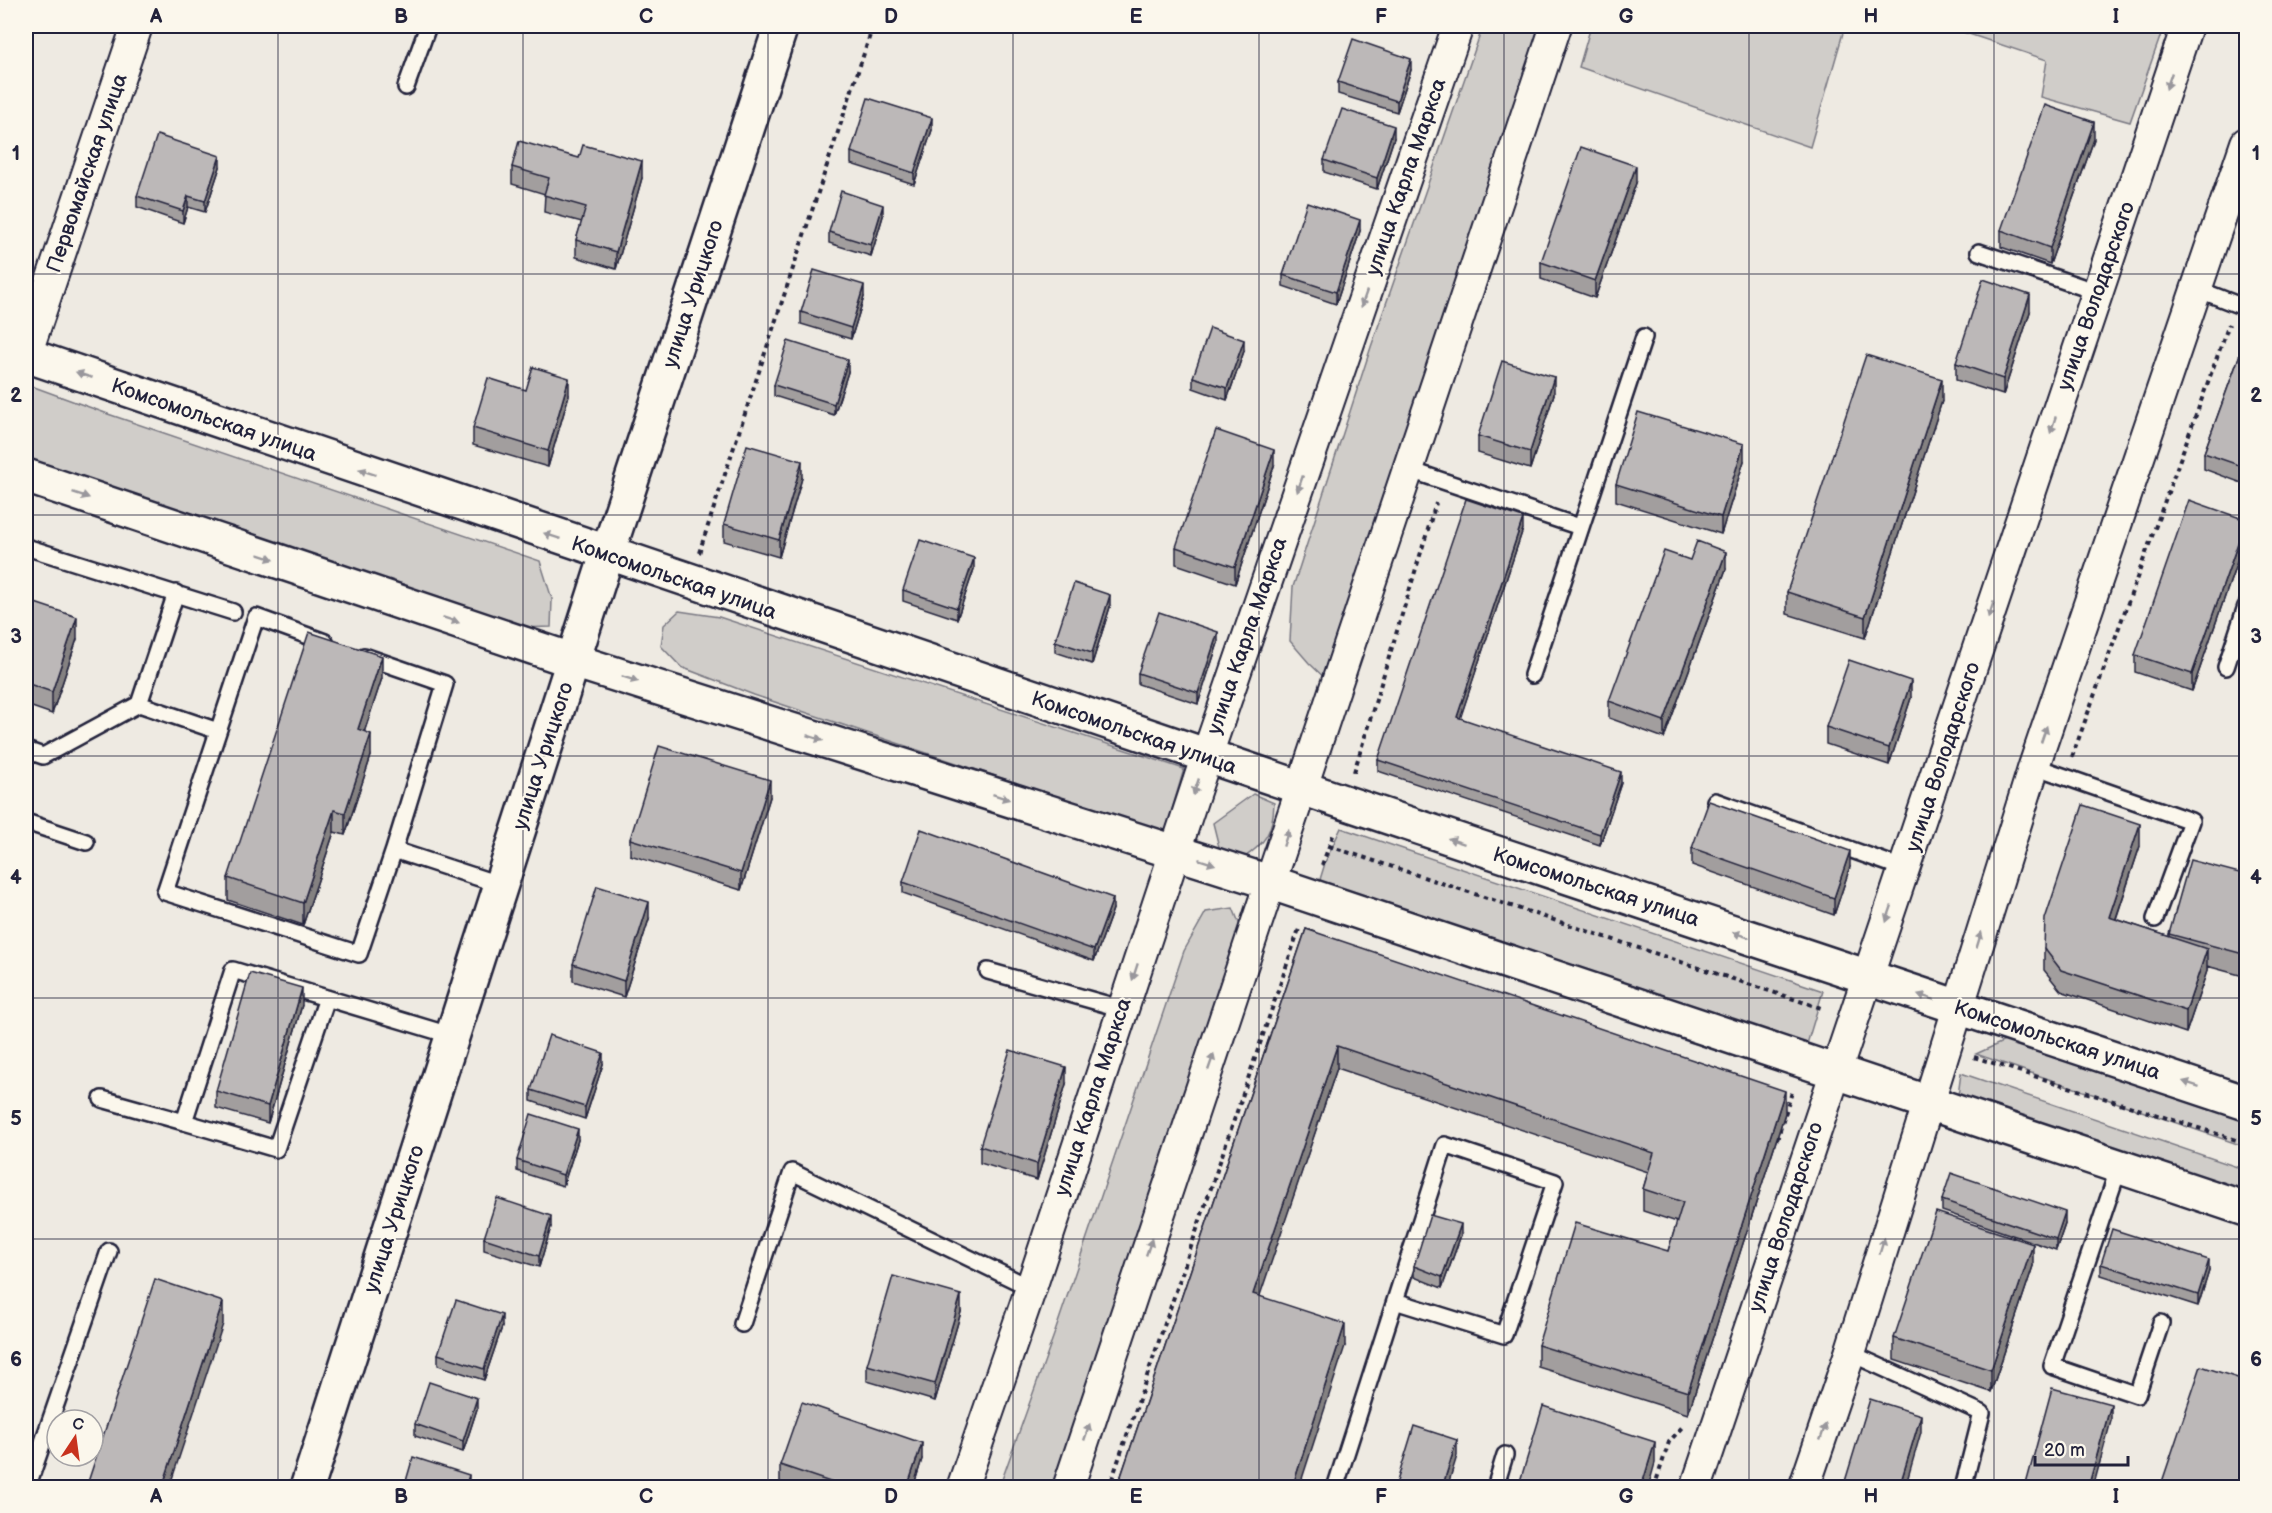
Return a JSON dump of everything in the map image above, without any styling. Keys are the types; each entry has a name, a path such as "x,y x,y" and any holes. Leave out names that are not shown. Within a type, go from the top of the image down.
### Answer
{"street":[{"name":"Первомайская улица","path":"26,355 137,26"},
{"name":"улица Урицкого","path":"307,1488 607,555 781,26"},
{"name":"улица Карла Маркса","path":"962,1488 1174,852 1458,26"},
{"path":"1068,1488 1272,883 1407,469 1556,26"},
{"name":"улица Володарского","path":"1696,1488 2187,26"},
{"path":"1804,1488 1850,1353 2034,766 2247,143"},
{"name":"Комсомольская улица","path":"26,355 1206,758 2247,1103"},
{"path":"26,476 574,661 1272,883 2247,1209"}],"lane":[{"path":"406,87 428,26"},
{"path":"1979,252 2097,292"},
{"path":"2197,289 2241,306"},
{"path":"1532,675 1644,337"},
{"path":"1407,469 1580,527"},
{"path":"26,547 233,612"},
{"path":"26,750 43,756 139,704 176,593"},
{"path":"2226,667 2247,606"},
{"path":"256,617 446,684 359,954 165,892 218,731 256,617"},
{"path":"139,704 218,731"},
{"path":"2034,766 2191,821 2155,919"},
{"path":"1715,801 1905,869"},
{"path":"26,822 86,842"},
{"path":"394,850 501,885"},
{"path":"184,1122 233,970 453,1036"},
{"path":"988,970 1123,1009"},
{"path":"102,1099 276,1149 327,998"},
{"path":"1335,1488 1445,1145 1555,1182 1504,1335 1395,1301"},
{"path":"2119,1167 2052,1366 2137,1395 2162,1323"},
{"path":"742,1324 792,1172 1030,1288"},
{"path":"27,1488 109,1251"},
{"path":"1850,1353 1982,1413 1963,1488"},
{"path":"1495,1488 1505,1455"}],"path":[{"path":"688,551 698,554 873,26"},
{"path":"2065,777 2241,306"},
{"path":"1109,1488 1344,804 1443,481"},
{"path":"1329,846 1853,1018"},
{"path":"1945,1047 2247,1143"}],"shaded area":[{"path":"1483,26 1541,26 1330,683 1290,641 1293,587 1371,347"},
{"path":"1591,26 1845,26 1810,147 1579,67"},
{"path":"1945,26 2164,26 2130,122 2041,97 2047,60"},
{"path":"26,384 540,561 552,599 551,627 517,628 26,458"},
{"path":"679,611 719,617 1184,769 1165,833 754,695 681,667 661,646 664,625"},
{"path":"1253,794 1274,803 1272,822 1267,836 1257,848 1242,859 1219,847 1213,823"},
{"path":"1341,828 1823,991 1807,1044 1318,886 1326,860"},
{"path":"1233,908 1246,940 1058,1487 999,1488 1055,1332 1184,951 1206,912"},
{"path":"2020,1034 2246,1115 2246,1147 1976,1054"},
{"path":"1961,1073 2246,1170 2246,1194 1958,1096"}],"building":[{"path":"1353,39 1411,59 1397,101 1338,82"},
{"path":"868,98 932,118 914,173 851,152"},
{"path":"2045,105 2094,122 2050,248 2001,230"},
{"path":"1342,109 1394,126 1377,178 1324,160"},
{"path":"157,135 220,156 205,201 188,196 183,211 137,196"},
{"path":"519,141 579,158 583,145 642,161 616,252 576,240 586,207 544,195 549,178 512,167"},
{"path":"1581,147 1636,166 1595,281 1541,262"},
{"path":"841,191 883,205 871,245 829,232"},
{"path":"1307,202 1360,220 1336,292 1283,275"},
{"path":"814,270 864,285 851,328 801,312"},
{"path":"1983,279 2030,295 2003,379 1956,363"},
{"path":"1210,328 1244,340 1227,388 1193,377"},
{"path":"2247,335 2247,468 2204,453"},
{"path":"788,341 848,360 834,404 774,385"},
{"path":"1866,355 1942,379 1865,617 1787,592"},
{"path":"1502,361 1554,377 1530,452 1478,436"},
{"path":"533,367 569,378 548,451 473,428 488,378 526,390"},
{"path":"1638,412 1744,444 1721,517 1616,484"},
{"path":"1216,430 1274,450 1235,567 1176,547"},
{"path":"747,445 802,461 779,540 724,524"},
{"path":"1466,499 1523,518 1457,717 1621,772 1600,834 1378,760"},
{"path":"2189,500 2246,520 2192,674 2135,655"},
{"path":"920,540 974,558 957,608 903,590"},
{"path":"1697,541 1726,552 1664,721 1609,701 1664,551 1690,560"},
{"path":"1074,583 1110,595 1092,653 1055,641"},
{"path":"26,600 77,617 52,692 26,683"},
{"path":"1159,612 1218,632 1198,693 1138,673"},
{"path":"309,632 382,656 358,729 371,734 345,813 334,810 303,903 228,878"},
{"path":"1849,660 1911,681 1889,748 1826,727"},
{"path":"659,746 770,780 741,873 630,839"},
{"path":"1709,801 1850,851 1834,898 1692,848"},
{"path":"2083,805 2140,824 2109,917 2207,949 2186,1011 2061,970 2044,948 2045,919"},
{"path":"921,829 1113,898 1094,950 903,882"},
{"path":"2190,860 2247,875 2247,955 2169,934"},
{"path":"597,886 649,902 624,981 573,964"},
{"path":"1306,929 1785,1091 1688,1392 1538,1345 1575,1223 1668,1251 1683,1202 1643,1189 1654,1153 1337,1046 1253,1294 1345,1324 1292,1488 1117,1488"},
{"path":"250,973 302,988 268,1106 216,1091"},
{"path":"549,1035 603,1053 585,1107 531,1090"},
{"path":"1010,1050 1066,1067 1037,1164 980,1146"},
{"path":"531,1114 578,1129 563,1175 517,1160"},
{"path":"1951,1173 2065,1212 2056,1239 1942,1200"},
{"path":"497,1198 551,1216 539,1256 484,1238"},
{"path":"1936,1212 2033,1244 1991,1370 1894,1338"},
{"path":"1430,1215 1461,1224 1442,1277 1414,1266"},
{"path":"2112,1229 2209,1260 2198,1295 2101,1264"},
{"path":"893,1276 961,1295 935,1384 867,1365"},
{"path":"155,1279 223,1302 162,1488 86,1488 93,1468 105,1468 105,1430"},
{"path":"456,1300 502,1315 484,1369 438,1354"},
{"path":"2201,1366 2247,1381 2247,1488 2160,1488"},
{"path":"429,1382 477,1398 463,1441 415,1424"},
{"path":"2052,1388 2111,1404 2088,1488 2025,1488"},
{"path":"1870,1399 1921,1415 1899,1488 1843,1488"},
{"path":"802,1402 922,1443 907,1488 848,1488 780,1465"},
{"path":"1543,1406 1655,1442 1641,1488 1518,1488"},
{"path":"1414,1426 1457,1440 1442,1488 1395,1488"},
{"path":"413,1457 469,1475 465,1488 404,1488"}]}
